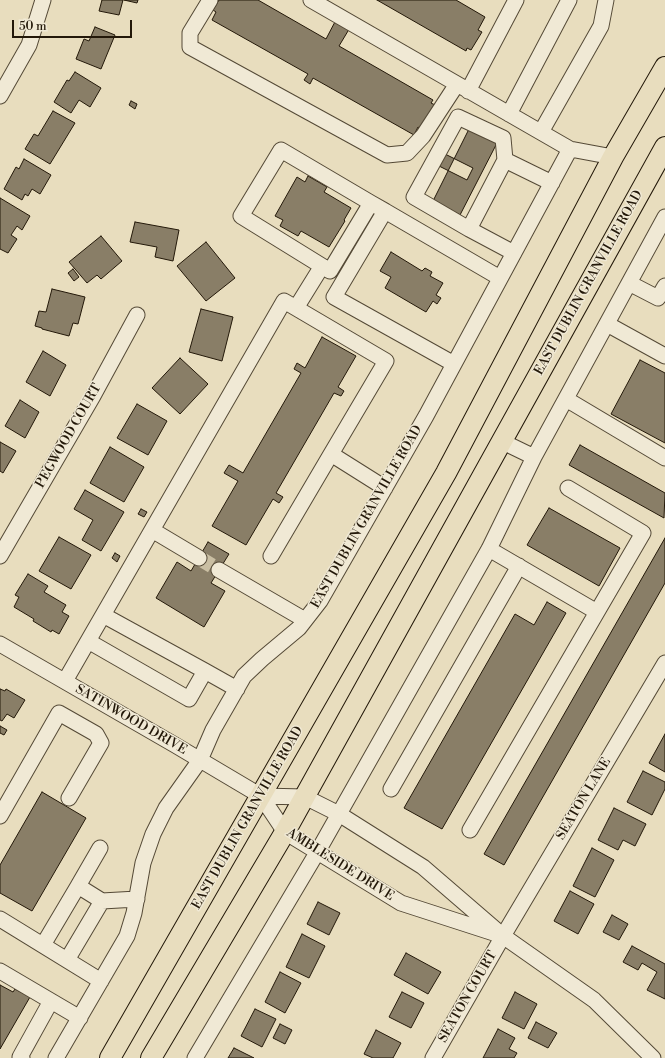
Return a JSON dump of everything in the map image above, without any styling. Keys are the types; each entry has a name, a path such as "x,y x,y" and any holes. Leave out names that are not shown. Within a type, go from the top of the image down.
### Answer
{"main road":[{"name":"EAST DUBLIN GRANVILLE ROAD","path":"110,1058 446,473 613,157 665,67"},
{"name":"EAST DUBLIN GRANVILLE ROAD","path":"151,1058 286,832 665,147"}],"street":[{"path":"0,96 29,45 43,0"},
{"path":"210,0 190,33 190,47 387,155 407,153 424,136 462,87 516,0"},
{"path":"311,0 570,149 613,157"},
{"path":"509,114 569,0"},
{"path":"541,132 601,26 606,0"},
{"path":"469,229 505,160 503,138 458,117 414,197 469,229 514,253"},
{"name":"EAST DUBLIN GRANVILLE ROAD","path":"56,1058 127,936 137,899 143,863 153,834 166,808 200,760 213,730 244,676 299,628 320,601 426,416 570,149"},
{"path":"371,203 330,271 241,216 281,150 500,278"},
{"path":"505,160 552,183"},
{"path":"385,211 334,297 454,364"},
{"path":"195,1058 318,851 489,549 534,457 665,217"},
{"path":"296,308 322,266"},
{"path":"629,283 658,298 665,286"},
{"path":"65,681 284,301 386,361 271,556"},
{"name":"PEGWOOD COURT","path":"0,556 93,396 137,315"},
{"path":"606,324 665,356"},
{"path":"566,399 665,458"},
{"path":"501,441 534,457"},
{"path":"331,454 385,488"},
{"path":"470,830 643,533 568,488"},
{"path":"152,530 199,558"},
{"path":"489,549 597,612"},
{"path":"391,789 519,566"},
{"path":"219,570 305,620"},
{"path":"103,615 237,689"},
{"path":"88,641 189,699 205,671"},
{"name":"SATINWOOD DRIVE","path":"0,644 261,796"},
{"name":"SEATON LANE","path":"503,936 665,663"},
{"path":"0,816 59,713 96,734 101,743 69,798"},
{"name":"AMBLESIDE DRIVE","path":"261,796 305,797 339,814 423,867 503,936 594,1000 653,1058"},
{"name":"AMBLESIDE DRIVE","path":"261,796 286,832 401,903 503,936"},
{"path":"43,945 100,848"},
{"path":"78,886 102,901 137,899"},
{"path":"67,960 102,901"},
{"path":"0,919 102,980"},
{"name":"SEATON COURT","path":"433,1058 503,936"},
{"path":"0,971 80,1018"},
{"path":"22,1058 20,1057 51,1001"}],"building":[{"path":"102,0 123,0 119,15 99,11"},
{"path":"124,0 138,0 137,3"},
{"path":"219,0 258,0 326,39 337,18 351,26 339,46 433,100 431,103 435,105 421,129 418,127 414,135 313,78 310,84 304,80 308,74 212,20 216,12 213,10"},
{"path":"377,0 456,0 485,17 478,30 482,32 471,50 467,48 466,51"},
{"path":"95,27 115,35 101,69 76,59 84,39 89,41"},
{"path":"75,72 101,88 90,107 79,100 71,113 54,102 67,80 69,81"},
{"path":"131,101 137,104 135,109 129,105"},
{"path":"53,111 75,123 50,164 25,149 34,134 38,136"},
{"path":"469,129 497,143 460,215 433,201"},
{"path":"443,153 473,168 467,180 437,165"},
{"path":"24,159 51,175 40,194 32,189 28,196 25,194 22,200 4,189 16,167 19,169"},
{"path":"308,176 327,187 324,192 351,208 329,247 301,231 298,236 280,226 283,220 275,216 297,177 305,182"},
{"path":"0,198 30,216 22,230 17,226 11,235 17,239 8,253 0,249"},
{"path":"135,222 179,230 173,261 155,257 157,247 130,242"},
{"path":"101,236 122,261 101,279 97,275 87,283 69,262"},
{"path":"206,242 235,278 206,301 177,266"},
{"path":"391,252 422,271 425,268 432,272 430,276 443,283 436,295 441,298 437,304 433,301 426,312 385,288 391,277 380,271"},
{"path":"73,269 79,277 74,281 68,273"},
{"path":"52,289 85,297 78,324 73,323 69,336 35,326 39,311 46,312"},
{"path":"201,309 233,317 222,361 189,352"},
{"path":"322,337 356,356 338,387 344,391 341,396 334,393 276,493 283,497 279,503 273,499 246,545 212,526 238,481 224,473 229,465 243,473 301,373 294,369 297,363 305,368"},
{"path":"43,351 66,365 50,396 26,382"},
{"path":"180,358 208,384 180,414 152,388"},
{"path":"640,360 665,373 665,443 611,414"},
{"path":"20,400 39,412 25,438 5,426"},
{"path":"137,404 167,421 148,455 117,438"},
{"path":"0,442 16,451 3,473 0,471"},
{"path":"580,445 665,493 664,518 569,465"},
{"path":"110,447 144,467 124,502 90,483"},
{"path":"85,490 124,512 101,551 82,540 93,520 74,509"},
{"path":"549,508 620,548 599,586 527,545"},
{"path":"141,509 147,512 144,517 138,514"},
{"path":"59,537 91,555 71,589 39,571"},
{"path":"665,538 665,583 504,865 484,854"},
{"path":"208,542 229,554 211,583 225,591 204,627 156,598 177,562 191,571"},
{"path":"115,553 120,556 117,562 112,558"},
{"path":"28,574 48,586 44,592 66,605 62,612 69,616 59,634 52,630 51,632 33,621 34,619 14,607 19,597 15,595"},
{"path":"547,602 566,613 442,829 404,808 515,614 534,625"},
{"path":"0,689 5,691 6,689 25,700 14,718 7,714 2,721 0,720"},
{"path":"0,726 7,730 4,735 0,733"},
{"path":"665,734 665,772 649,763"},
{"path":"643,771 665,782 665,789 652,815 627,802"},
{"path":"42,792 86,818 32,911 0,893 0,865"},
{"path":"614,808 646,824 635,846 623,840 618,850 598,840"},
{"path":"592,848 614,860 595,897 573,886"},
{"path":"570,891 594,904 578,934 554,921"},
{"path":"318,902 340,913 329,935 307,924"},
{"path":"612,915 628,924 619,940 603,932"},
{"path":"302,934 325,946 309,978 286,967"},
{"path":"632,946 665,964 665,999 647,990 657,972 642,963 638,970 623,962"},
{"path":"406,953 441,972 428,994 394,975"},
{"path":"280,972 301,983 285,1013 265,1002"},
{"path":"0,985 13,992 15,989 30,997 0,1049"},
{"path":"402,992 424,1003 411,1028 389,1017"},
{"path":"515,992 537,1004 524,1029 502,1018"},
{"path":"255,1009 276,1019 262,1047 241,1036"},
{"path":"536,1022 557,1033 548,1048 528,1038"},
{"path":"280,1024 292,1030 285,1044 273,1038"},
{"path":"498,1029 515,1038 509,1049 517,1053 514,1058 483,1058"},
{"path":"376,1030 401,1043 393,1058 373,1058 364,1054"},
{"path":"234,1048 254,1058 228,1058"}],"tunnel":[{"path":"199,558 219,570"}]}
